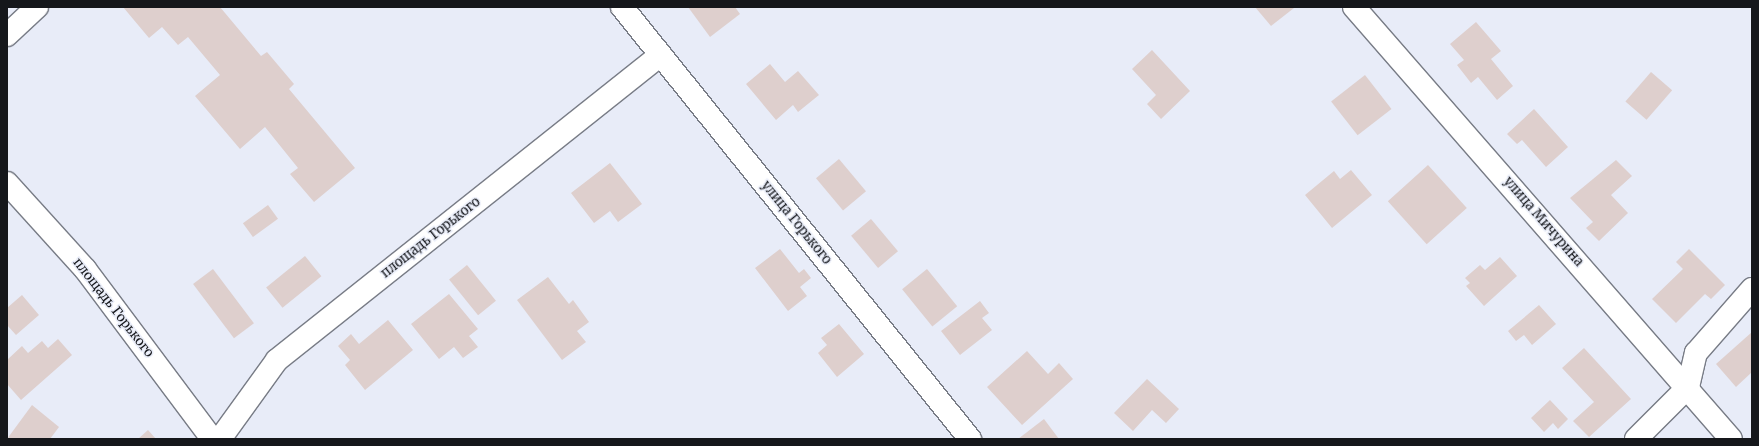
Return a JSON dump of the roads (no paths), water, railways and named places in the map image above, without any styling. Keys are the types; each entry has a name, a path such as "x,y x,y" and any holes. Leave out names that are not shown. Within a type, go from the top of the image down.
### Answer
{"street":[{"path":"7,35 37,7"},
{"name":"улица Горького","path":"622,7 970,439"},
{"name":"улица Мичурина","path":"1354,7 1688,387 1731,439"},
{"name":"площадь Горького","path":"220,439 277,360 661,55"},
{"name":"площадь Горького","path":"7,183 85,269 212,439"},
{"path":"1636,439 1688,387 1696,353 1752,289"}]}
